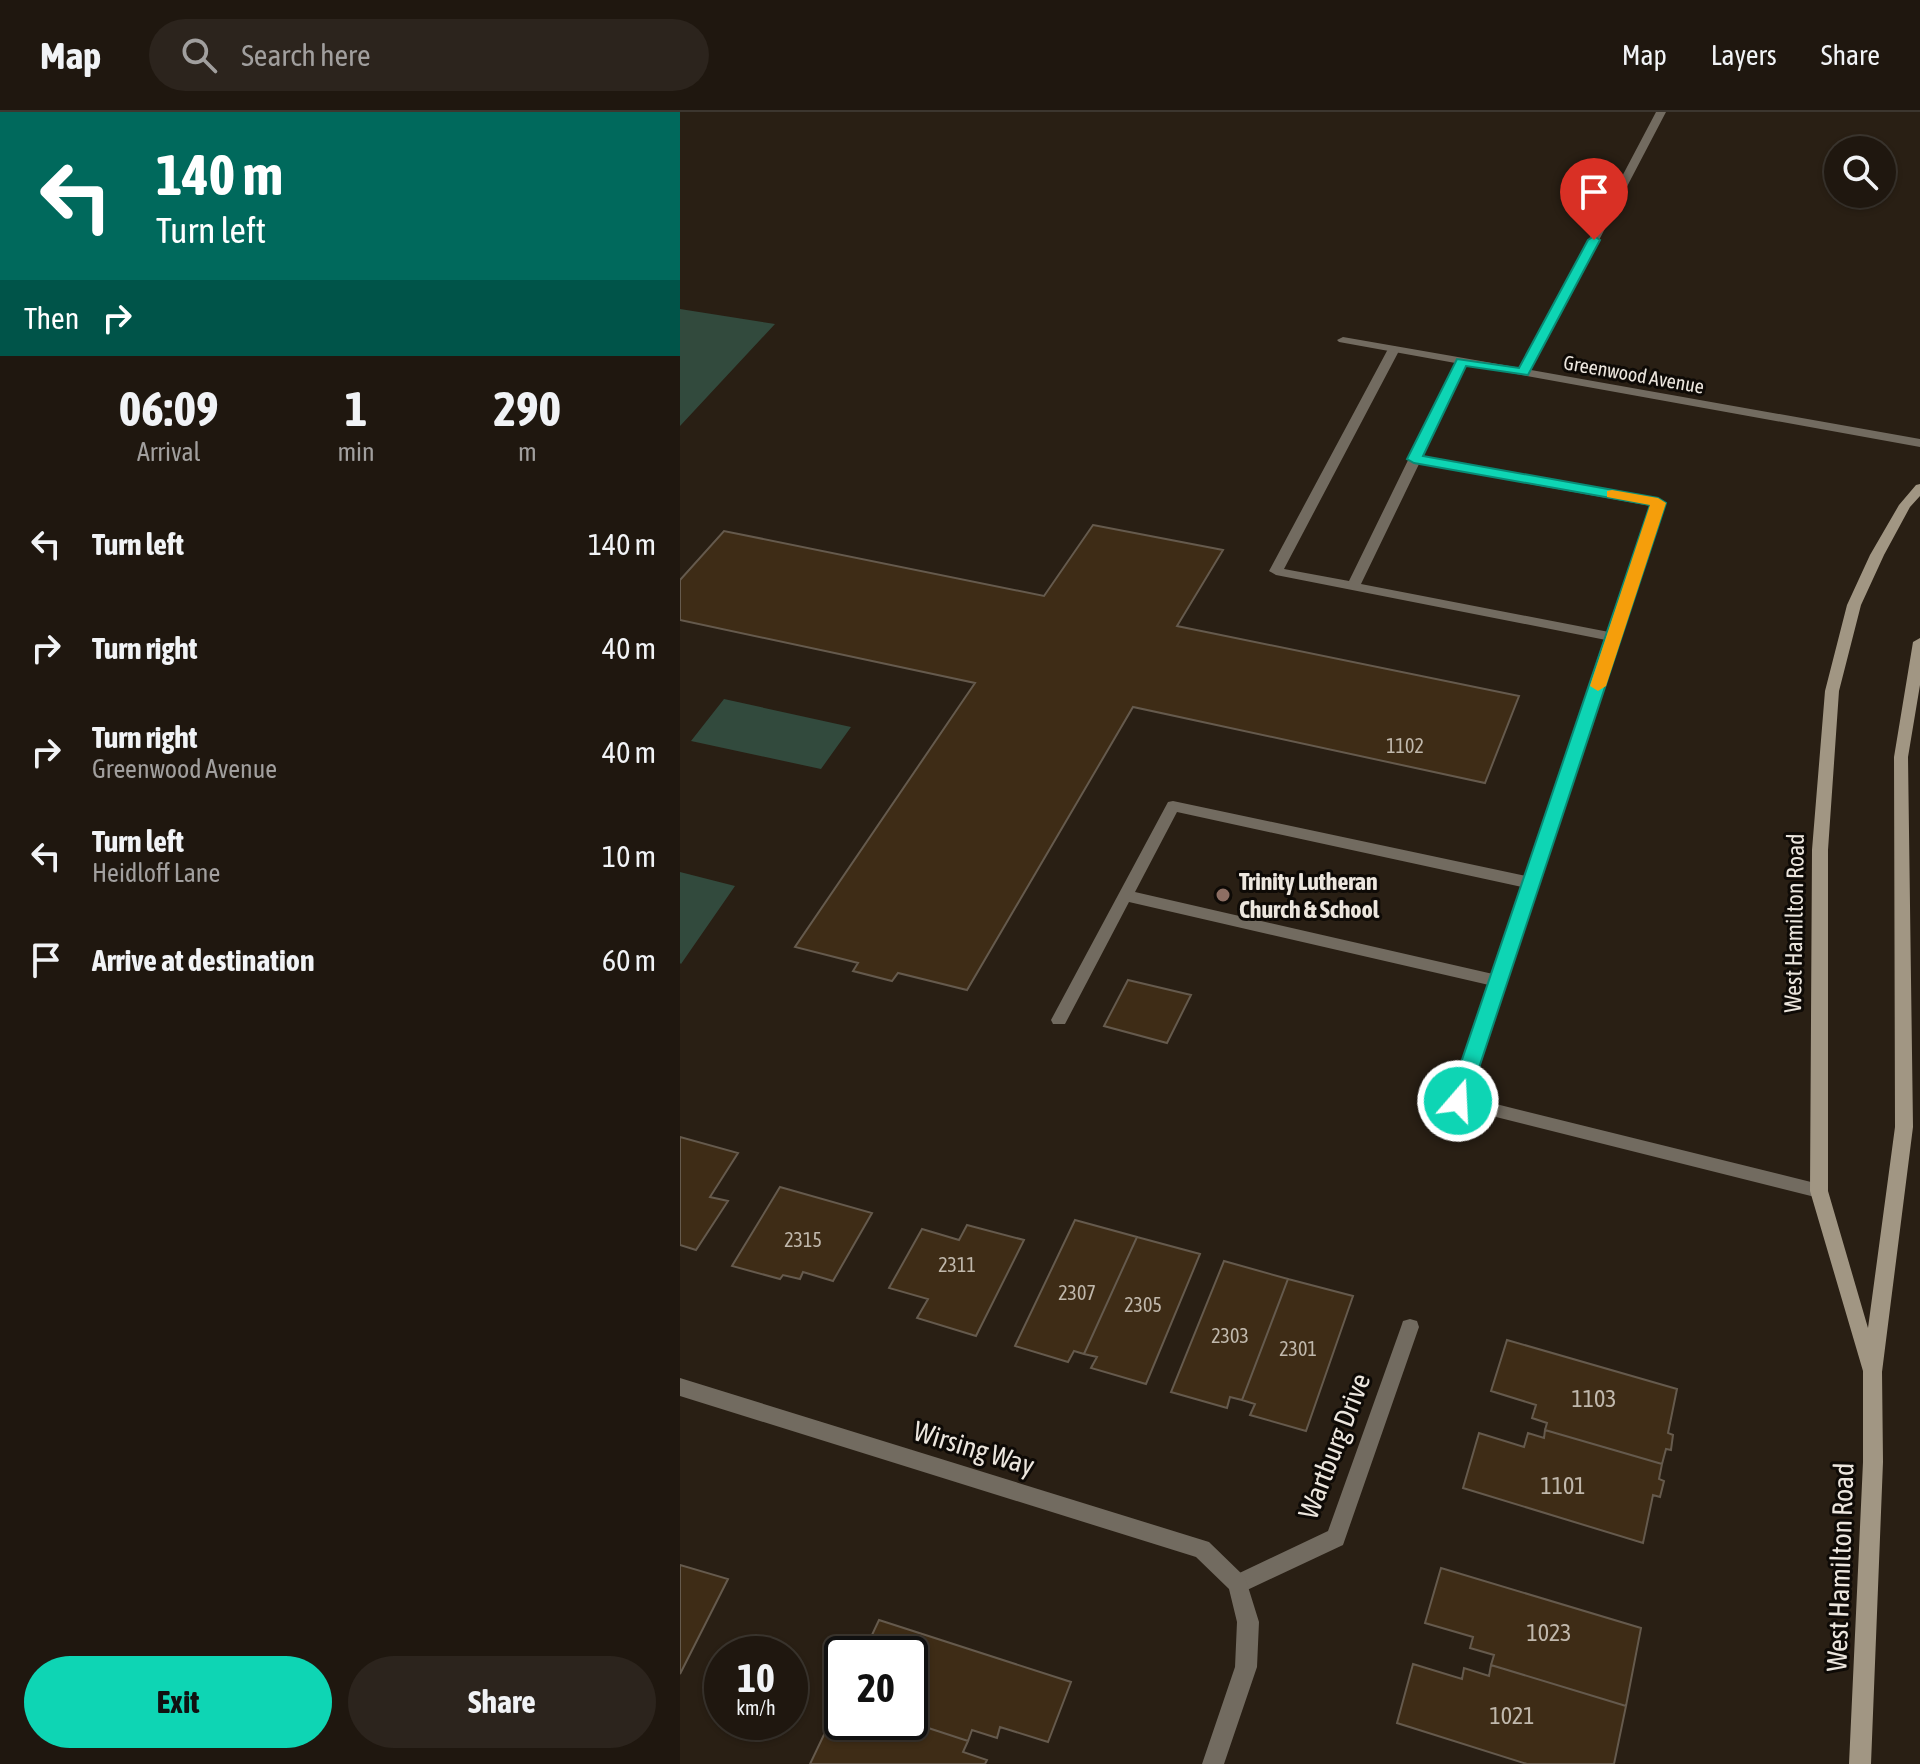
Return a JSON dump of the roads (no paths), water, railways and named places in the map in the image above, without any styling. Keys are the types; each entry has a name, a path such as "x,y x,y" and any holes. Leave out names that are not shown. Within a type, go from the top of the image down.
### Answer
{"main road":[{"name":"West Hamilton Road","path":"1872,1372 1819,1191 1820,850 1832,691 1854,605 1905,505 1920,488"},
{"name":"West Hamilton Road","path":"1860,1764 1873,1462 1872,1372 1904,1127 1901,757 1920,642"}],"street":[{"path":"1524,373 1661,112"},
{"name":"Greenwood Avenue","path":"1343,340 1920,443"},
{"path":"1394,349 1276,571 1614,637"},
{"path":"1353,586 1462,362"},
{"path":"1414,459 1658,503 1458,1101 1819,1191"},
{"path":"1059,1020 1173,806 1531,883"},
{"path":"1125,895 1498,981"},
{"name":"Wartburg Drive","path":"1238,1584 1336,1538 1410,1327"},
{"name":"Wirsing Way","path":"680,1387 1202,1549 1238,1584"},
{"path":"1213,1764 1246,1667 1248,1622 1238,1584"}],"place":[{"name":"Trinity Lutheran Church & School","path":"1223,895"}]}
